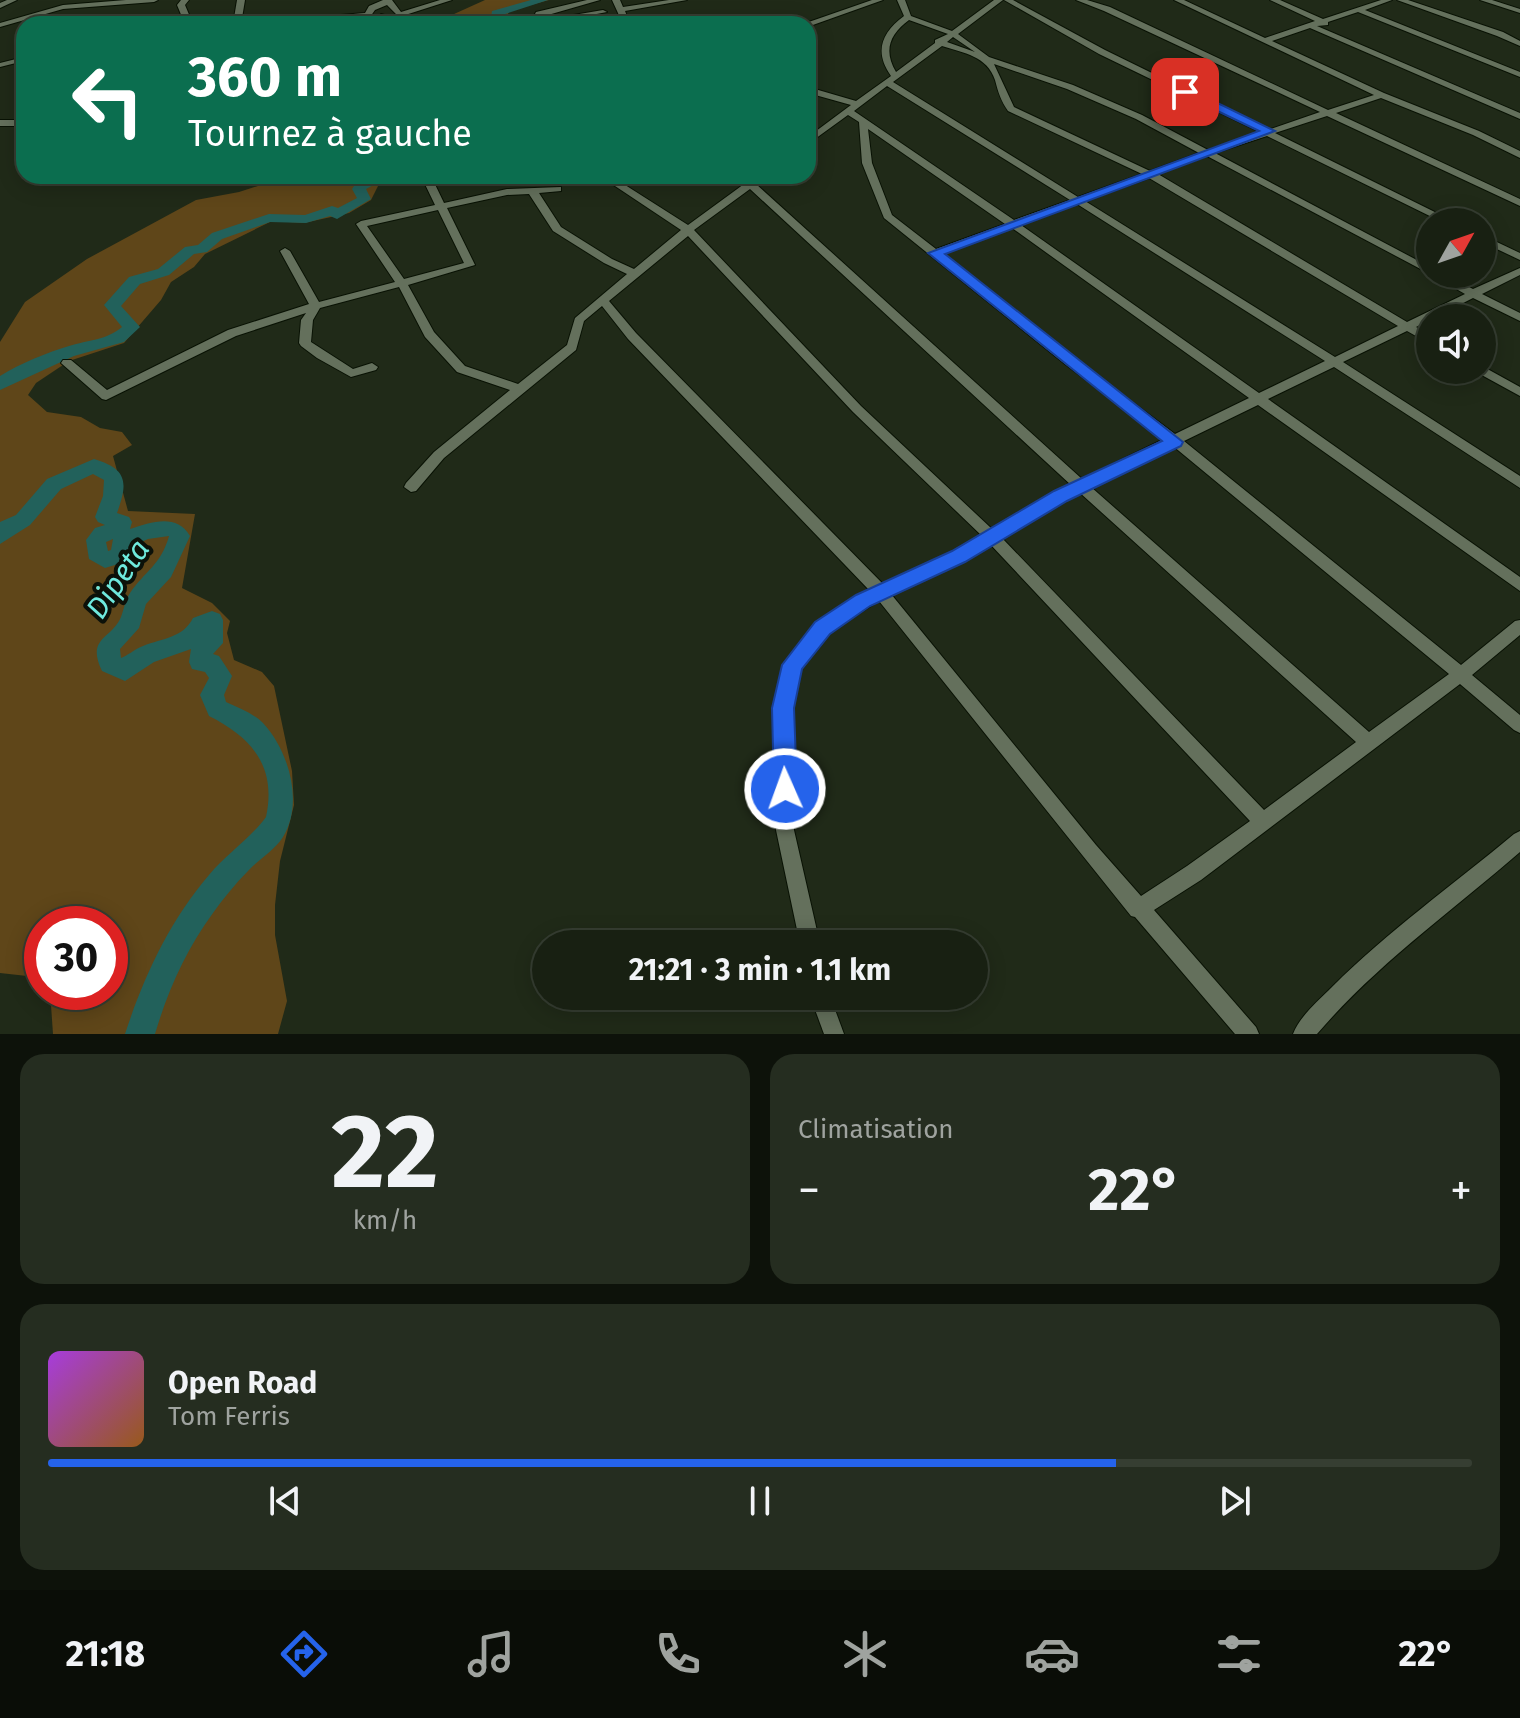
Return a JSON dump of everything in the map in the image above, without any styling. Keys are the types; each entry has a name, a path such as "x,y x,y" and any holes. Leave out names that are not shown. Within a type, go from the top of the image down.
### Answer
{"street":[{"path":"0,6 13,0"},
{"path":"51,0 63,7"},
{"path":"63,7 79,0"},
{"path":"26,16 63,7 154,0"},
{"path":"537,16 596,0"},
{"path":"590,16 615,0 623,16"},
{"path":"620,10 683,0"},
{"path":"816,21 879,0"},
{"path":"901,0 908,17 950,34 985,58 995,70 1004,101 1011,109 1150,174 1416,332"},
{"path":"816,135 938,42 999,0"},
{"path":"1008,0 1102,52 1422,208"},
{"path":"1080,0 1107,9 1520,203"},
{"path":"1178,0 1381,95 1476,133 1520,155"},
{"path":"1274,0 1325,23"},
{"path":"1264,41 1388,0"},
{"path":"1401,0 1500,34 1520,44"},
{"path":"1484,0 1520,11"},
{"path":"367,15 372,8 388,1 396,14"},
{"path":"354,16 396,14 443,1"},
{"path":"1358,8 1520,75"},
{"path":"594,16 603,12"},
{"path":"35,13 38,16"},
{"path":"908,17 887,35 884,63 891,80 1520,483"},
{"path":"1313,27 1520,116"},
{"path":"938,42 1070,87 1210,152 1416,264"},
{"path":"816,93 853,108 863,121 1520,585"},
{"path":"935,253 1269,131 1381,95"},
{"path":"863,121 867,163 888,216 1175,442 1520,725"},
{"path":"67,363 106,396 232,333 316,306 470,265 430,184"},
{"path":"617,184 688,230 857,409 991,536 1261,820"},
{"path":"411,487 439,455 572,347 579,320 688,230 751,184"},
{"path":"760,184 1083,486 1368,742"},
{"path":"519,389 461,369 429,334 403,285 361,224 507,192 558,189"},
{"path":"533,192 557,229 635,274"},
{"path":"1496,245 1520,257"},
{"path":"285,251 316,306"},
{"path":"807,930 785,830 783,708 793,665 822,628 881,592 959,556 1083,486 1520,271"},
{"path":"1461,288 1520,318"},
{"path":"604,301 632,336 881,592 1138,909 1249,1034"},
{"path":"316,306 307,320 305,343 318,355 331,359 351,373 372,367"},
{"path":"1496,378 1520,392"},
{"path":"1138,909 1194,873 1261,820 1461,674 1520,626"},
{"path":"1303,1034 1363,967 1464,890 1520,840"},
{"path":"825,1010 834,1034"}],"shaded area":[{"path":"485,0 549,0 512,10 509,16 450,16"},
{"path":"264,184 379,184 371,200 349,213 304,223 272,221 205,254 194,267 171,282 161,300 124,343 69,361 36,383 28,395 47,412 81,417 100,428 122,432 132,445 113,456 128,511 195,514 182,588 212,603 230,621 227,633 234,660 262,672 274,686 292,771 294,805 280,861 275,905 275,935 287,1001 278,1034 53,1034 51,1010 128,1010 128,906 24,906 24,976 0,973 0,342 25,302 87,259 196,200"}],"waterway":[{"name":"Dipeta","path":"497,16 496,13 543,0"},
{"name":"Dipeta","path":"0,384 68,352 110,341 125,333 132,327 112,305 139,278 163,272 190,250 202,249 217,236 269,218 306,219 332,210 337,215 364,199 359,189 362,184"},
{"name":"Dipeta","path":"0,536 5,529 23,520 54,484 94,466 114,477 113,496 105,517 122,522 120,530 102,533 96,540 96,553 105,560 121,555 121,543 134,536 153,530 174,529 180,536 164,571 138,598 131,622 108,646 110,664 125,671 146,655 192,638 201,624 212,620 212,643 203,647 200,662 211,663 221,676 212,695 217,709 254,730 270,755 278,779 281,805 275,826 218,884 189,923 156,986 140,1034"}],"route":[{"path":"785,789 783,708 793,665 822,628 863,601 959,556 1060,496 1175,442 935,253 1269,131 1185,92"}]}
